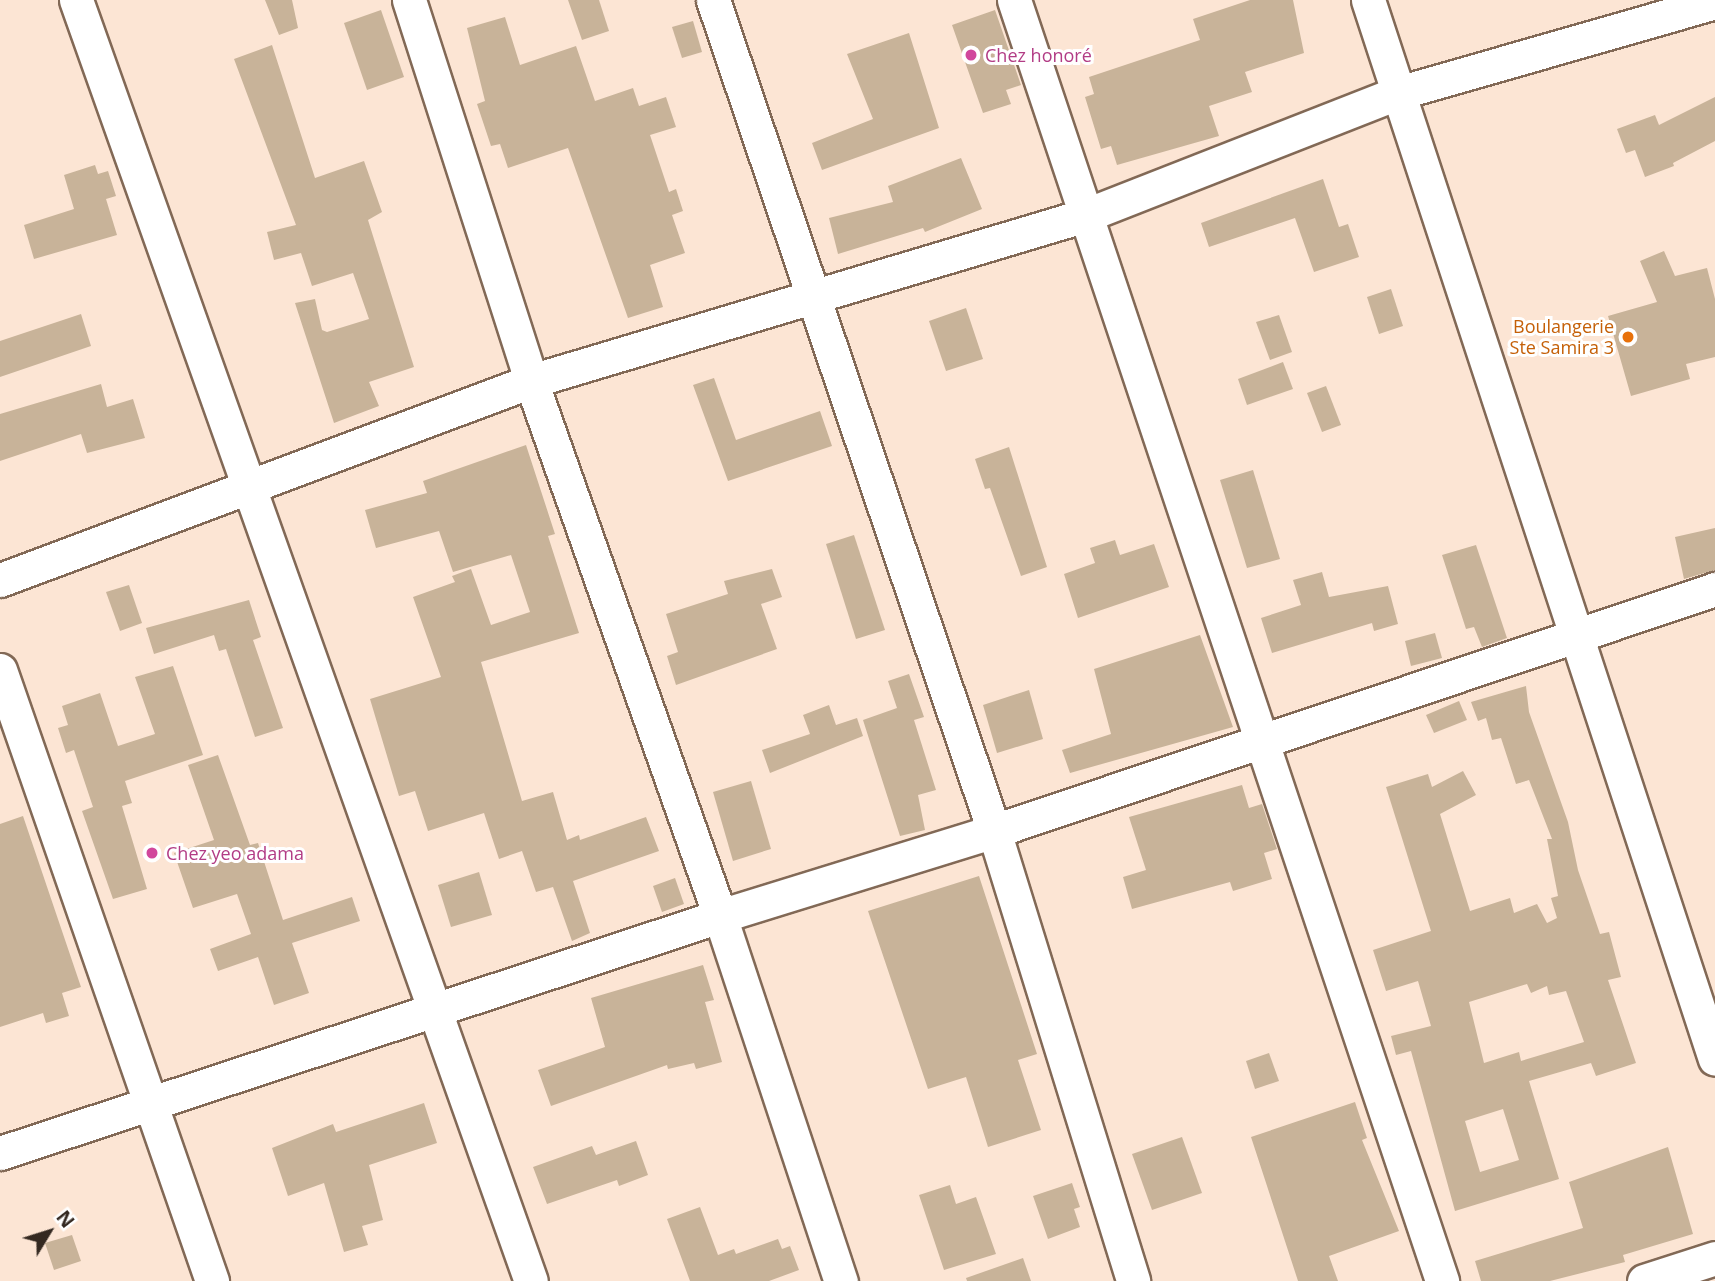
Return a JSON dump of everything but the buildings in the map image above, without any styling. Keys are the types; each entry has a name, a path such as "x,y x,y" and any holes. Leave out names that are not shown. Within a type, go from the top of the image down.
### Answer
{"street":[{"path":"76,0 432,1013 531,1281"},
{"path":"409,0 531,381 720,916 841,1281"},
{"path":"713,0 994,831 1133,1281"},
{"path":"1014,0 1259,741 1442,1281"},
{"path":"1368,0 1715,1059"},
{"path":"0,580 245,485 531,381 1086,215 1398,93 1715,2"},
{"path":"0,1153 720,916 994,831 1715,589"},
{"path":"0,670 212,1281"},
{"path":"1644,1281 1715,1258"}],"place":[{"name":"Chez honoré","path":"971,55"},
{"name":"Boulangerie Ste Samira 3","path":"1628,337"},
{"name":"Chez yeo adama","path":"152,853"}]}
